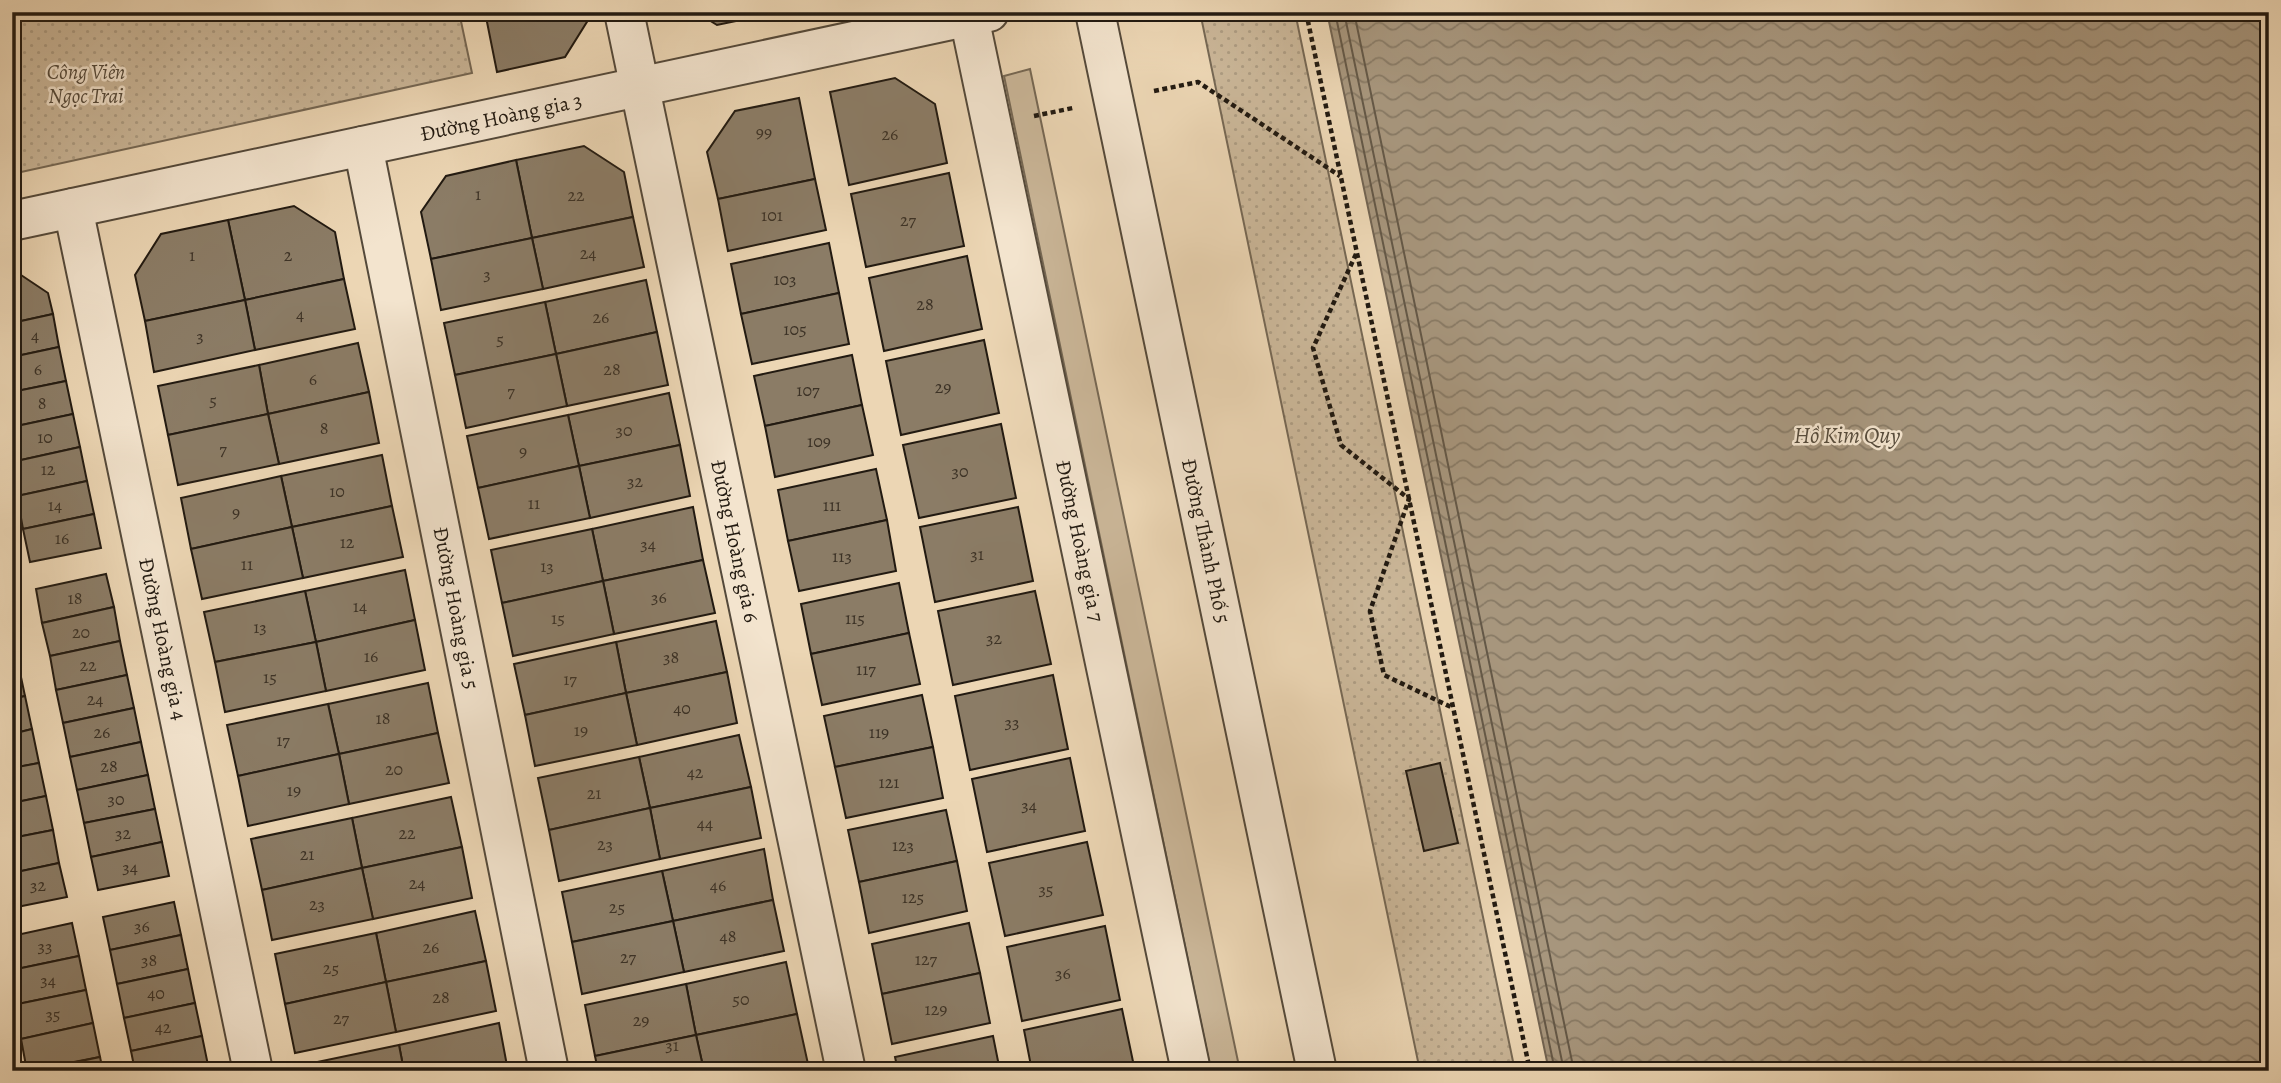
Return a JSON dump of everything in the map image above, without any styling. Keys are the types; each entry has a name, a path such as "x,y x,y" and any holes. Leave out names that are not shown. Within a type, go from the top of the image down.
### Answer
{"street":[{"name":"Đường Hoàng gia 6","path":"624,12 846,1071"},
{"name":"Đường Thành Phố 5","path":"1095,12 1317,1071"},
{"name":"Đường Hoàng gia 3","path":"12,221 976,14"},
{"name":"Đường Hoàng gia 7","path":"976,14 992,124 1191,1071"},
{"name":"Đường Hoàng gia 5","path":"363,146 549,1071"},
{"name":"Đường Hoàng gia 4","path":"73,208 253,1071"}],"path":[{"path":"1306,12 1530,1071"},
{"path":"992,124 1198,82 1340,176"},
{"path":"1357,253 1313,348 1341,445 1409,499"},
{"path":"1409,499 1370,611 1384,675 1453,708"}],"green space":[{"name":"Công Viên Ngọc Trai","path":"12,12 459,12 472,73 12,174"},
{"path":"1200,12 1295,12 1515,1071 1420,1071"},
{"path":"1030,69 1240,1071 1211,1071 1004,76"}],"water":[{"name":"Hồ Kim Quy","path":"1327,12 2269,12 2269,1071 1549,1071"}],"building":[{"path":"485,12 589,12 590,17 565,57 497,72"},
{"path":"696,12 779,12 717,25"},
{"path":"895,78 935,104 947,163 849,185 830,92"},
{"path":"799,98 815,179 718,199 707,152 735,111"},
{"path":"584,146 624,172 633,217 532,238 516,160"},
{"path":"516,160 532,238 431,259 421,212 446,176"},
{"path":"949,173 964,246 866,267 851,194"},
{"path":"815,179 826,230 728,251 718,199"},
{"path":"294,206 335,232 344,279 245,300 228,220"},
{"path":"633,217 644,267 543,289 532,238"},
{"path":"228,220 245,300 145,321 135,275 161,234"},
{"path":"532,238 543,289 441,310 431,259"},
{"path":"829,243 839,293 741,314 731,264"},
{"path":"967,256 982,329 884,351 869,278"},
{"path":"12,269 48,293 53,314 12,323"},
{"path":"344,279 355,329 255,350 245,300"},
{"path":"646,280 657,332 556,354 545,302"},
{"path":"839,293 849,344 752,364 741,314"},
{"path":"245,300 255,350 154,372 145,321"},
{"path":"545,302 556,354 455,375 444,323"},
{"path":"53,314 59,347 12,357 12,323"},
{"path":"657,332 668,385 567,406 556,354"},
{"path":"984,340 999,413 901,435 886,361"},
{"path":"358,343 369,392 268,414 259,365"},
{"path":"59,347 66,381 12,392 12,357"},
{"path":"556,354 567,406 466,428 455,375"},
{"path":"852,355 862,405 765,426 754,376"},
{"path":"259,365 268,414 168,435 158,386"},
{"path":"66,381 73,414 12,427 12,392"},
{"path":"369,392 379,443 279,464 268,414"},
{"path":"669,393 680,445 579,466 568,415"},
{"path":"862,405 873,455 775,477 765,426"},
{"path":"73,414 80,447 12,462 12,427"},
{"path":"268,414 279,464 178,485 168,435"},
{"path":"568,415 579,466 478,488 467,436"},
{"path":"1001,424 1016,498 919,518 903,445"},
{"path":"680,445 690,496 590,518 579,466"},
{"path":"80,447 87,481 17,496 12,462"},
{"path":"382,455 392,506 292,527 281,476"},
{"path":"579,466 590,518 489,539 478,488"},
{"path":"876,469 887,520 788,541 778,490"},
{"path":"281,476 292,527 191,549 181,498"},
{"path":"87,481 94,514 23,529 17,496"},
{"path":"392,506 403,557 303,578 292,527"},
{"path":"693,507 703,560 603,581 592,529"},
{"path":"1018,507 1033,581 935,602 920,527"},
{"path":"94,514 101,548 30,562 23,529"},
{"path":"887,520 896,571 799,591 788,541"},
{"path":"292,527 303,578 202,599 191,549"},
{"path":"592,529 603,581 502,603 491,550"},
{"path":"703,560 715,613 614,634 603,581"},
{"path":"405,570 415,620 316,642 305,591"},
{"path":"106,574 114,607 42,623 36,589"},
{"path":"603,581 614,634 513,656 502,603"},
{"path":"899,583 909,633 811,654 801,604"},
{"path":"305,591 316,642 215,662 204,612"},
{"path":"1035,591 1051,664 953,685 938,611"},
{"path":"114,607 120,641 50,656 42,623"},
{"path":"415,620 425,670 326,691 316,642"},
{"path":"716,621 727,672 626,693 616,642"},
{"path":"909,633 920,684 822,705 811,654"},
{"path":"120,641 127,675 56,690 50,656"},
{"path":"316,642 326,691 225,712 215,662"},
{"path":"616,642 626,693 525,715 514,664"},
{"path":"18,663 25,696 12,699 12,664"},
{"path":"727,672 737,723 637,745 626,693"},
{"path":"127,675 134,708 63,723 56,690"},
{"path":"1053,675 1068,749 970,770 955,696"},
{"path":"428,683 438,733 339,754 328,704"},
{"path":"626,693 637,745 535,766 525,715"},
{"path":"922,695 933,747 835,767 824,716"},
{"path":"25,696 32,729 12,734 12,699"},
{"path":"328,704 339,754 238,776 227,725"},
{"path":"134,708 141,742 70,757 63,723"},
{"path":"32,729 39,763 12,768 12,734"},
{"path":"438,733 449,783 349,804 339,754"},
{"path":"739,735 751,787 650,808 639,757"},
{"path":"141,742 148,775 77,790 70,757"},
{"path":"933,747 943,798 846,818 835,767"},
{"path":"339,754 349,804 248,826 238,776"},
{"path":"639,757 650,808 549,830 538,778"},
{"path":"1070,758 1085,831 987,852 972,779"},
{"path":"39,763 46,796 12,803 12,768"},
{"path":"1440,763 1458,843 1424,851 1406,771"},
{"path":"148,775 155,809 84,823 77,790"},
{"path":"751,787 761,838 660,859 650,808"},
{"path":"46,796 53,830 12,838 12,803"},
{"path":"451,797 462,847 362,868 352,818"},
{"path":"650,808 660,859 559,881 549,830"},
{"path":"155,809 162,842 91,857 84,823"},
{"path":"946,810 957,861 859,882 848,830"},
{"path":"352,818 362,868 262,890 251,839"},
{"path":"53,830 59,863 12,873 12,838"},
{"path":"162,842 169,876 98,890 91,857"},
{"path":"1087,842 1103,915 1005,936 989,863"},
{"path":"462,847 472,898 373,919 362,868"},
{"path":"764,849 773,900 673,921 662,871"},
{"path":"957,861 967,911 869,933 859,882"},
{"path":"59,863 67,897 12,908 12,873"},
{"path":"362,868 373,919 272,940 262,890"},
{"path":"662,871 673,921 572,942 562,892"},
{"path":"773,900 784,951 684,972 673,921"},
{"path":"174,902 181,935 110,950 103,917"},
{"path":"475,911 486,961 386,982 376,933"},
{"path":"673,921 684,972 582,994 572,942"},
{"path":"72,923 79,956 12,970 12,936"},
{"path":"969,923 980,973 882,994 872,944"},
{"path":"1105,926 1120,1000 1022,1021 1007,947"},
{"path":"376,933 386,982 285,1004 275,954"},
{"path":"181,935 188,969 117,984 110,950"},
{"path":"79,956 86,990 13,1005 12,970"},
{"path":"486,961 496,1011 396,1032 386,982"},
{"path":"786,962 797,1014 696,1035 686,984"},
{"path":"188,969 195,1003 124,1018 117,984"},
{"path":"980,973 990,1023 892,1044 882,994"},
{"path":"386,982 396,1032 295,1053 285,1004"},
{"path":"686,984 696,1035 595,1056 585,1005"},
{"path":"86,990 93,1023 21,1039 13,1005"},
{"path":"195,1003 202,1036 131,1051 124,1018"},
{"path":"1122,1009 1135,1071 1032,1071 1024,1030"},
{"path":"797,1014 808,1064 777,1071 704,1071 696,1035"},
{"path":"93,1023 100,1057 27,1071 21,1039"},
{"path":"499,1023 508,1071 404,1071 399,1045"},
{"path":"696,1035 704,1071 598,1071 595,1056"},
{"path":"202,1036 209,1070 135,1071 131,1051"},
{"path":"993,1036 1000,1071 898,1071 895,1057"},
{"path":"399,1045 404,1071 299,1071 298,1066"},
{"path":"100,1057 103,1071 33,1071"}]}
